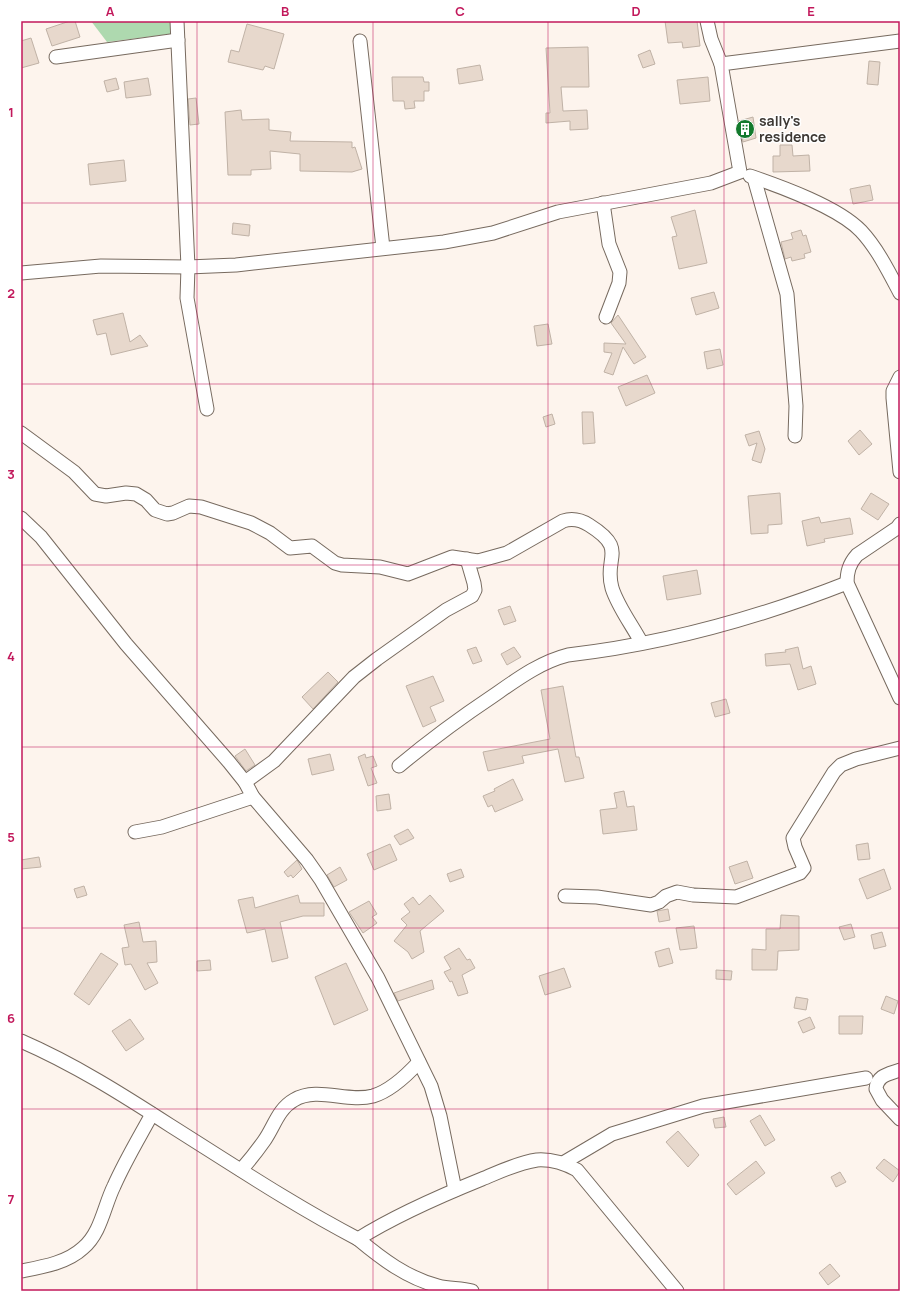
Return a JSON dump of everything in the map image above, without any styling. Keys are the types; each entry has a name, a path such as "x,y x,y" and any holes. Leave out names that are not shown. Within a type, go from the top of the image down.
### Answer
{"street":[{"path":"177,21 188,267 187,298 207,409"},
{"path":"707,21 721,64 740,172"},
{"path":"56,57 178,40"},
{"path":"360,41 383,248"},
{"path":"721,64 900,41"},
{"path":"21,272 101,266 188,267 236,265 444,242 485,235 558,212 711,184 740,172 825,208 855,226 862,232 900,293"},
{"path":"754,178 787,294 796,406 795,436"},
{"path":"603,203 609,244 620,276 606,317"},
{"path":"900,378 896,383 893,398 900,472"},
{"path":"21,433 74,472 95,494 106,496 126,493 136,494 143,497 154,510 167,514 189,506 201,507 252,522 290,548 308,546 316,547 328,558 342,565 380,567 408,574 452,557 478,561 506,553 568,519 586,524 603,535 612,548 612,588 641,642"},
{"path":"21,518 41,537 126,644 245,782 253,797 307,860 321,880 378,978 431,1086 440,1116 454,1190"},
{"path":"900,524 897,528 856,555 849,567 848,583 900,698"},
{"path":"245,782 274,761 354,677 376,659 446,610 472,596 475,590 467,559"},
{"path":"399,766 439,732 536,668 568,655 700,631 792,604 848,583"},
{"path":"565,896 597,897 651,905 659,902 666,896 677,892 693,895 736,897 800,873 804,868 795,847 793,838 834,772 848,762 900,748"},
{"path":"135,832 162,827 253,797"},
{"path":"21,1041 82,1072 152,1114 309,1213 358,1239 391,1265 418,1279 438,1286 472,1291"},
{"path":"241,1170 264,1141 280,1112 296,1099 312,1094 354,1098 373,1096 406,1076 419,1062"},
{"path":"900,1070 883,1076 878,1080 876,1089 882,1100 900,1118"},
{"path":"563,1163 612,1134 703,1106 866,1078"},
{"path":"21,1271 46,1266 71,1256 83,1249 92,1240 113,1186 152,1114"},
{"path":"358,1239 372,1230 454,1190 518,1164 537,1160 563,1163 578,1170 677,1291"}],"green space":[{"path":"91,21 171,21 178,33 107,42"}],"building":[{"path":"70,21 75,21 80,37 52,46 46,29"},
{"path":"665,21 697,21 700,46 683,48 682,42 668,43"},
{"path":"247,24 284,34 274,69 265,66 263,70 228,62 231,50 239,52"},
{"path":"31,38 39,63 21,68 21,41"},
{"path":"588,47 589,87 561,87 563,111 587,110 588,129 570,130 570,121 546,123 546,113 550,113 546,48"},
{"path":"650,50 655,64 643,68 638,55"},
{"path":"869,61 880,62 878,85 867,84"},
{"path":"480,65 483,80 459,84 457,69"},
{"path":"392,77 423,77 424,82 429,82 429,91 424,91 424,101 414,101 415,108 405,109 404,101 393,101"},
{"path":"708,77 710,101 680,104 677,80"},
{"path":"116,78 119,89 107,92 104,81"},
{"path":"148,78 151,95 126,98 124,82"},
{"path":"196,98 199,124 190,125 188,99"},
{"path":"241,110 242,120 269,119 269,130 291,132 290,141 352,142 352,148 355,147 362,169 352,172 300,171 300,154 270,151 271,169 251,170 251,175 228,175 225,112"},
{"name":"sally's residence","path":"753,117 756,138 743,142 739,121"},
{"path":"780,145 792,145 793,156 809,155 810,171 773,172 773,156 780,156"},
{"path":"124,160 126,181 90,185 88,164"},
{"path":"870,185 873,200 853,204 850,189"},
{"path":"695,210 707,263 679,269 672,237 677,236 671,217"},
{"path":"233,223 250,225 249,236 232,234"},
{"path":"801,230 803,236 806,235 811,252 804,254 805,258 792,261 791,257 785,259 781,242 793,239 791,233"},
{"path":"714,292 719,308 696,315 691,298"},
{"path":"123,313 130,342 140,335 148,346 111,355 106,333 97,335 93,320"},
{"path":"618,315 646,357 634,364 623,347 613,375 604,372 612,353 604,352 604,343 626,344 611,323"},
{"path":"548,324 552,344 537,346 534,326"},
{"path":"720,349 723,365 707,369 704,352"},
{"path":"647,375 655,393 626,406 618,387"},
{"path":"582,412 593,412 595,443 583,444"},
{"path":"552,414 555,424 546,427 543,417"},
{"path":"860,430 872,444 859,455 848,441"},
{"path":"759,431 765,449 761,463 752,460 757,443 749,446 745,435"},
{"path":"780,493 782,524 768,525 768,533 751,534 748,496"},
{"path":"871,493 889,504 878,520 861,509"},
{"path":"819,517 821,523 850,518 853,534 824,539 825,542 807,546 802,521"},
{"path":"697,570 701,594 667,600 663,576"},
{"path":"510,606 516,621 504,625 498,610"},
{"path":"476,647 482,661 473,664 467,650"},
{"path":"514,647 521,657 507,665 501,654"},
{"path":"798,647 803,669 811,666 816,684 798,690 790,664 766,666 765,654 786,652 785,650"},
{"path":"328,672 338,682 313,709 302,697"},
{"path":"433,676 444,701 430,707 436,721 423,727 406,686"},
{"path":"563,686 576,757 579,757 584,778 565,782 558,749 522,756 524,763 488,771 483,752 550,739 541,690"},
{"path":"726,699 730,713 715,717 711,703"},
{"path":"245,749 255,765 246,771 235,756"},
{"path":"330,754 334,770 312,775 308,759"},
{"path":"365,754 366,758 373,756 377,766 371,768 377,783 368,786 358,757"},
{"path":"513,779 523,800 495,812 492,805 488,807 483,796 495,791 494,789"},
{"path":"624,791 627,807 634,806 637,830 603,834 600,810 617,808 614,793"},
{"path":"389,794 391,809 377,811 376,796"},
{"path":"408,829 414,838 400,845 394,836"},
{"path":"868,843 870,859 858,860 856,845"},
{"path":"390,844 397,860 374,870 367,854"},
{"path":"39,857 41,867 21,869 21,860"},
{"path":"297,860 302,869 293,878 291,875 288,877 284,872"},
{"path":"747,861 753,878 735,884 729,867"},
{"path":"340,867 347,880 334,887 327,875"},
{"path":"461,869 464,877 450,882 447,874"},
{"path":"884,869 891,889 867,899 859,879"},
{"path":"84,886 87,895 77,898 74,889"},
{"path":"298,895 300,903 324,903 324,916 303,916 280,922 288,958 272,962 265,929 247,933 238,900 253,897 255,908"},
{"path":"430,895 444,911 420,931 424,952 412,959 408,952 394,941 407,925 401,919 410,912 404,904 413,897 419,905"},
{"path":"369,901 377,914 372,917 377,923 363,933 349,912"},
{"path":"668,909 670,920 659,922 657,911"},
{"path":"781,915 799,916 799,950 778,951 777,970 752,970 752,949 766,950 766,929 780,929"},
{"path":"139,922 143,942 156,941 157,962 147,963 158,983 145,990 131,964 125,965 122,948 129,947 124,925"},
{"path":"851,924 855,937 844,940 839,927"},
{"path":"694,926 697,948 680,950 676,928"},
{"path":"882,932 886,946 874,949 871,935"},
{"path":"459,948 467,960 470,959 475,968 462,975 468,993 458,996 452,981 450,982 444,972 451,969 444,957"},
{"path":"669,948 673,963 659,967 655,952"},
{"path":"101,953 118,964 89,1005 74,994"},
{"path":"210,960 211,970 197,971 197,961"},
{"path":"346,963 368,1010 334,1025 315,977"},
{"path":"564,968 571,987 545,995 539,976"},
{"path":"716,970 732,971 731,980 716,979"},
{"path":"432,980 434,989 398,1001 394,993"},
{"path":"886,996 898,1001 894,1014 881,1009"},
{"path":"796,997 808,999 806,1010 794,1008"},
{"path":"839,1016 863,1016 862,1034 839,1034"},
{"path":"810,1017 815,1028 803,1033 798,1022"},
{"path":"130,1019 144,1039 126,1051 112,1031"},
{"path":"760,1115 775,1140 765,1146 750,1121"},
{"path":"724,1117 726,1127 715,1128 713,1119"},
{"path":"678,1131 699,1155 688,1167 666,1142"},
{"path":"884,1159 900,1171 893,1182 876,1168"},
{"path":"756,1161 765,1173 736,1195 727,1184"},
{"path":"840,1172 846,1182 836,1187 831,1177"},
{"path":"830,1264 840,1276 828,1285 819,1273"}],"place":[{"name":"sally's residence","path":"745,129"}]}
